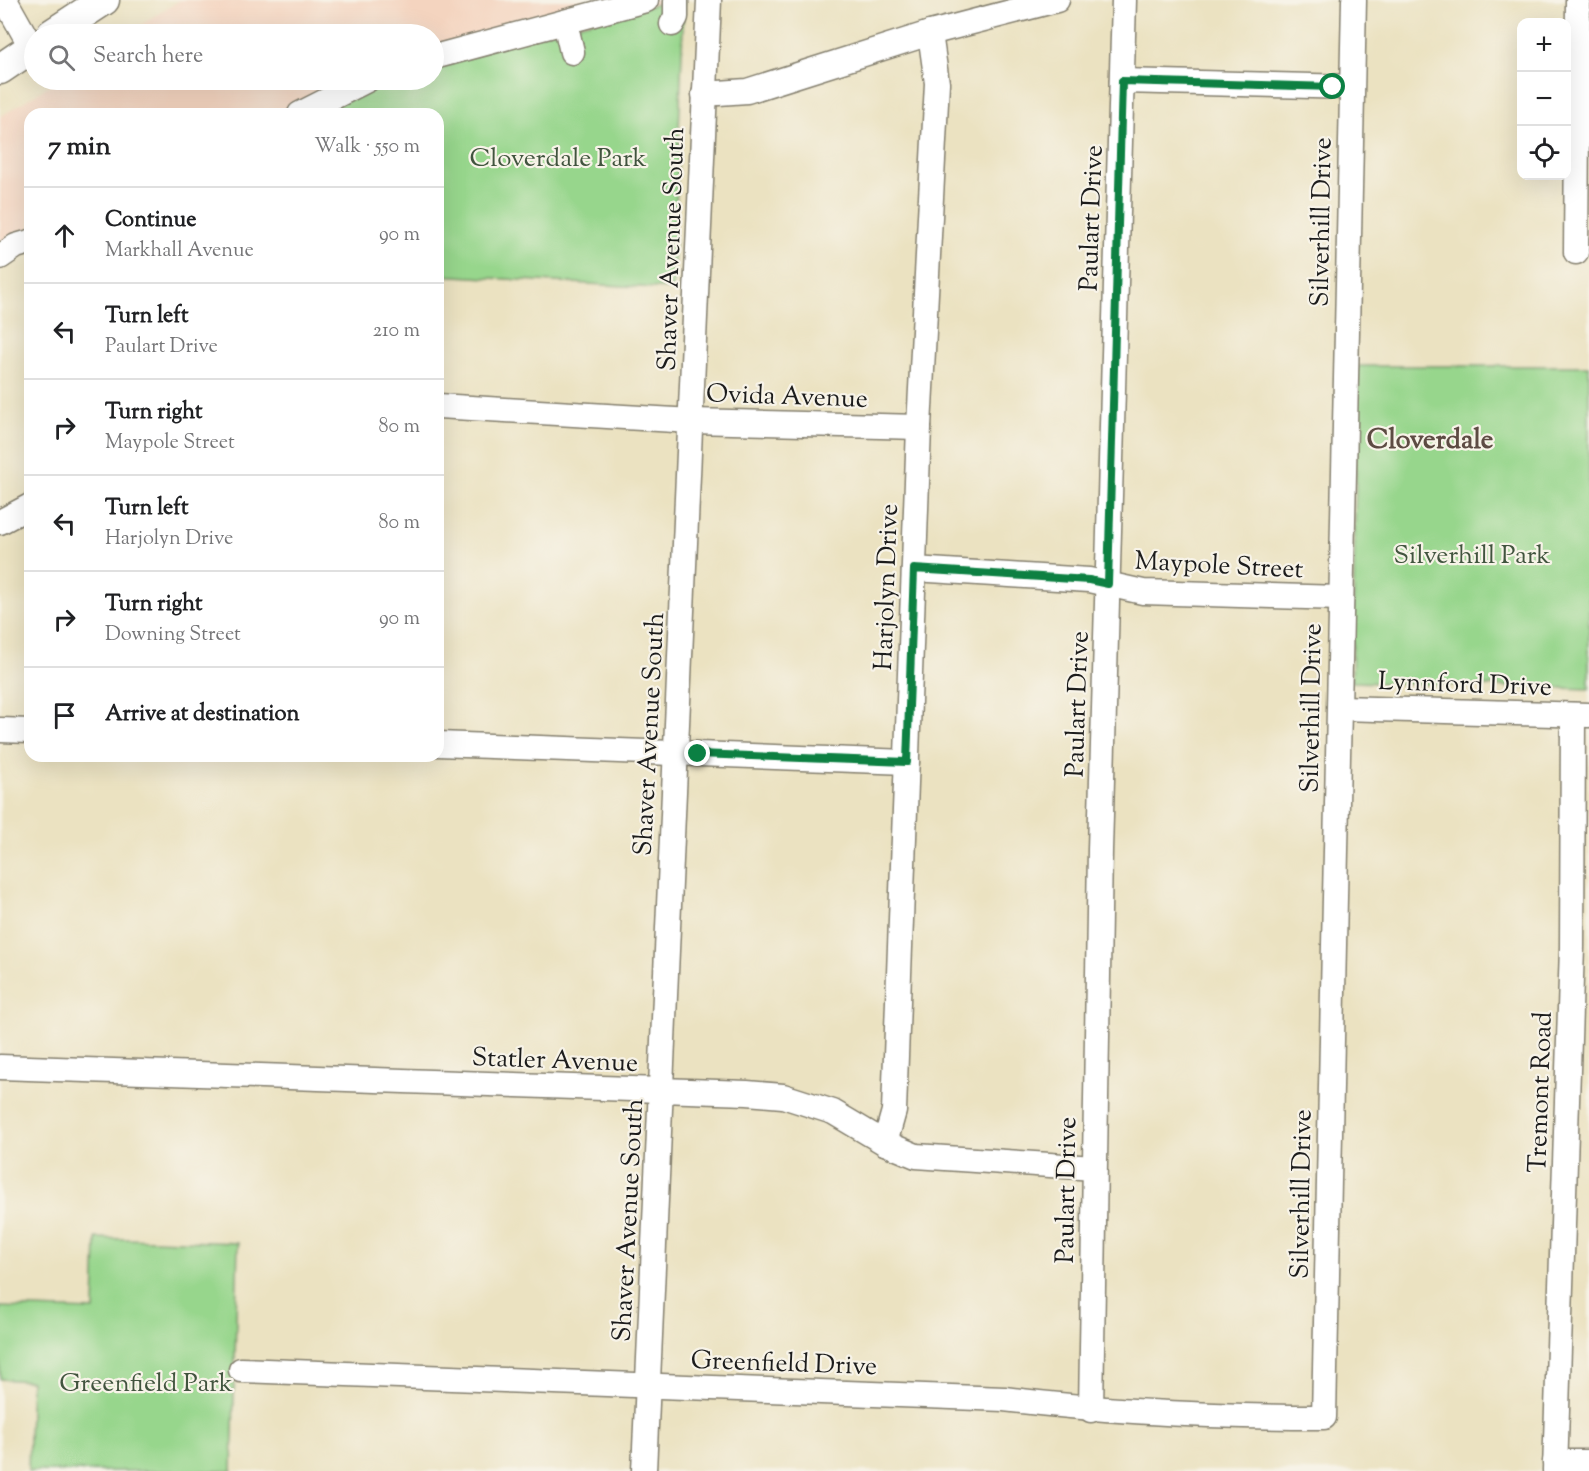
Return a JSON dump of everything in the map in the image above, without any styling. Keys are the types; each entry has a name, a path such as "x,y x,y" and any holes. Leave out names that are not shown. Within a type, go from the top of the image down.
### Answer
{"main road":[{"path":"68,24 104,0"},
{"path":"0,69 24,53"}],"street":[{"path":"5,0 25,24"},
{"path":"444,54 646,0"},
{"name":"Shaver Avenue South","path":"644,1471 709,0"},
{"path":"704,94 747,91 930,33 1057,0"},
{"name":"Paulart Drive","path":"1091,1410 1094,1168 1124,0"},
{"name":"Silverhill Drive","path":"1324,1417 1354,0"},
{"path":"1576,252 1578,0"},
{"path":"565,22 572,52"},
{"name":"Harjolyn Drive","path":"885,1143 894,1111 919,427 937,84 930,33"},
{"path":"1122,81 1351,87"},
{"path":"312,108 347,90"},
{"path":"0,257 16,246 24,244"},
{"name":"Ovida Avenue","path":"444,406 692,421 919,427"},
{"path":"0,522 24,509"},
{"name":"Maypole Street","path":"914,569 1089,580 1143,592 1341,598"},
{"name":"Lynnford Drive","path":"1340,708 1581,715"},
{"name":"Tremont Road","path":"1555,1467 1580,947 1581,715"},
{"path":"0,730 24,731"},
{"path":"444,744 907,762"},
{"name":"Statler Avenue","path":"0,1067 747,1093 794,1098 833,1112 900,1151 930,1159 1094,1168"},
{"name":"Greenfield Drive","path":"241,1370 1004,1399 1091,1410 1192,1416 1324,1417"},
{"path":"1555,1467 1589,1462"}],"shaded area":[{"path":"180,0 673,0 444,59 444,24 143,24"},
{"path":"42,90 365,90 331,108 24,108 24,248 0,262 0,117"}],"green space":[{"name":"Cloverdale Park","path":"673,0 684,0 673,289 444,275 444,108 331,108 365,90 444,90 444,59"},
{"name":"Silverhill Park","path":"1358,366 1589,366 1589,689 1352,682"},
{"name":"Greenfield Park","path":"96,1238 238,1243 232,1471 28,1471 31,1381 0,1379 0,1307 94,1310"}],"district":[{"name":"Cloverdale","path":"1430,439"}],"route":[{"path":"698,754 907,762 914,569 1089,580 1108,584 1122,81 1333,87"}]}
